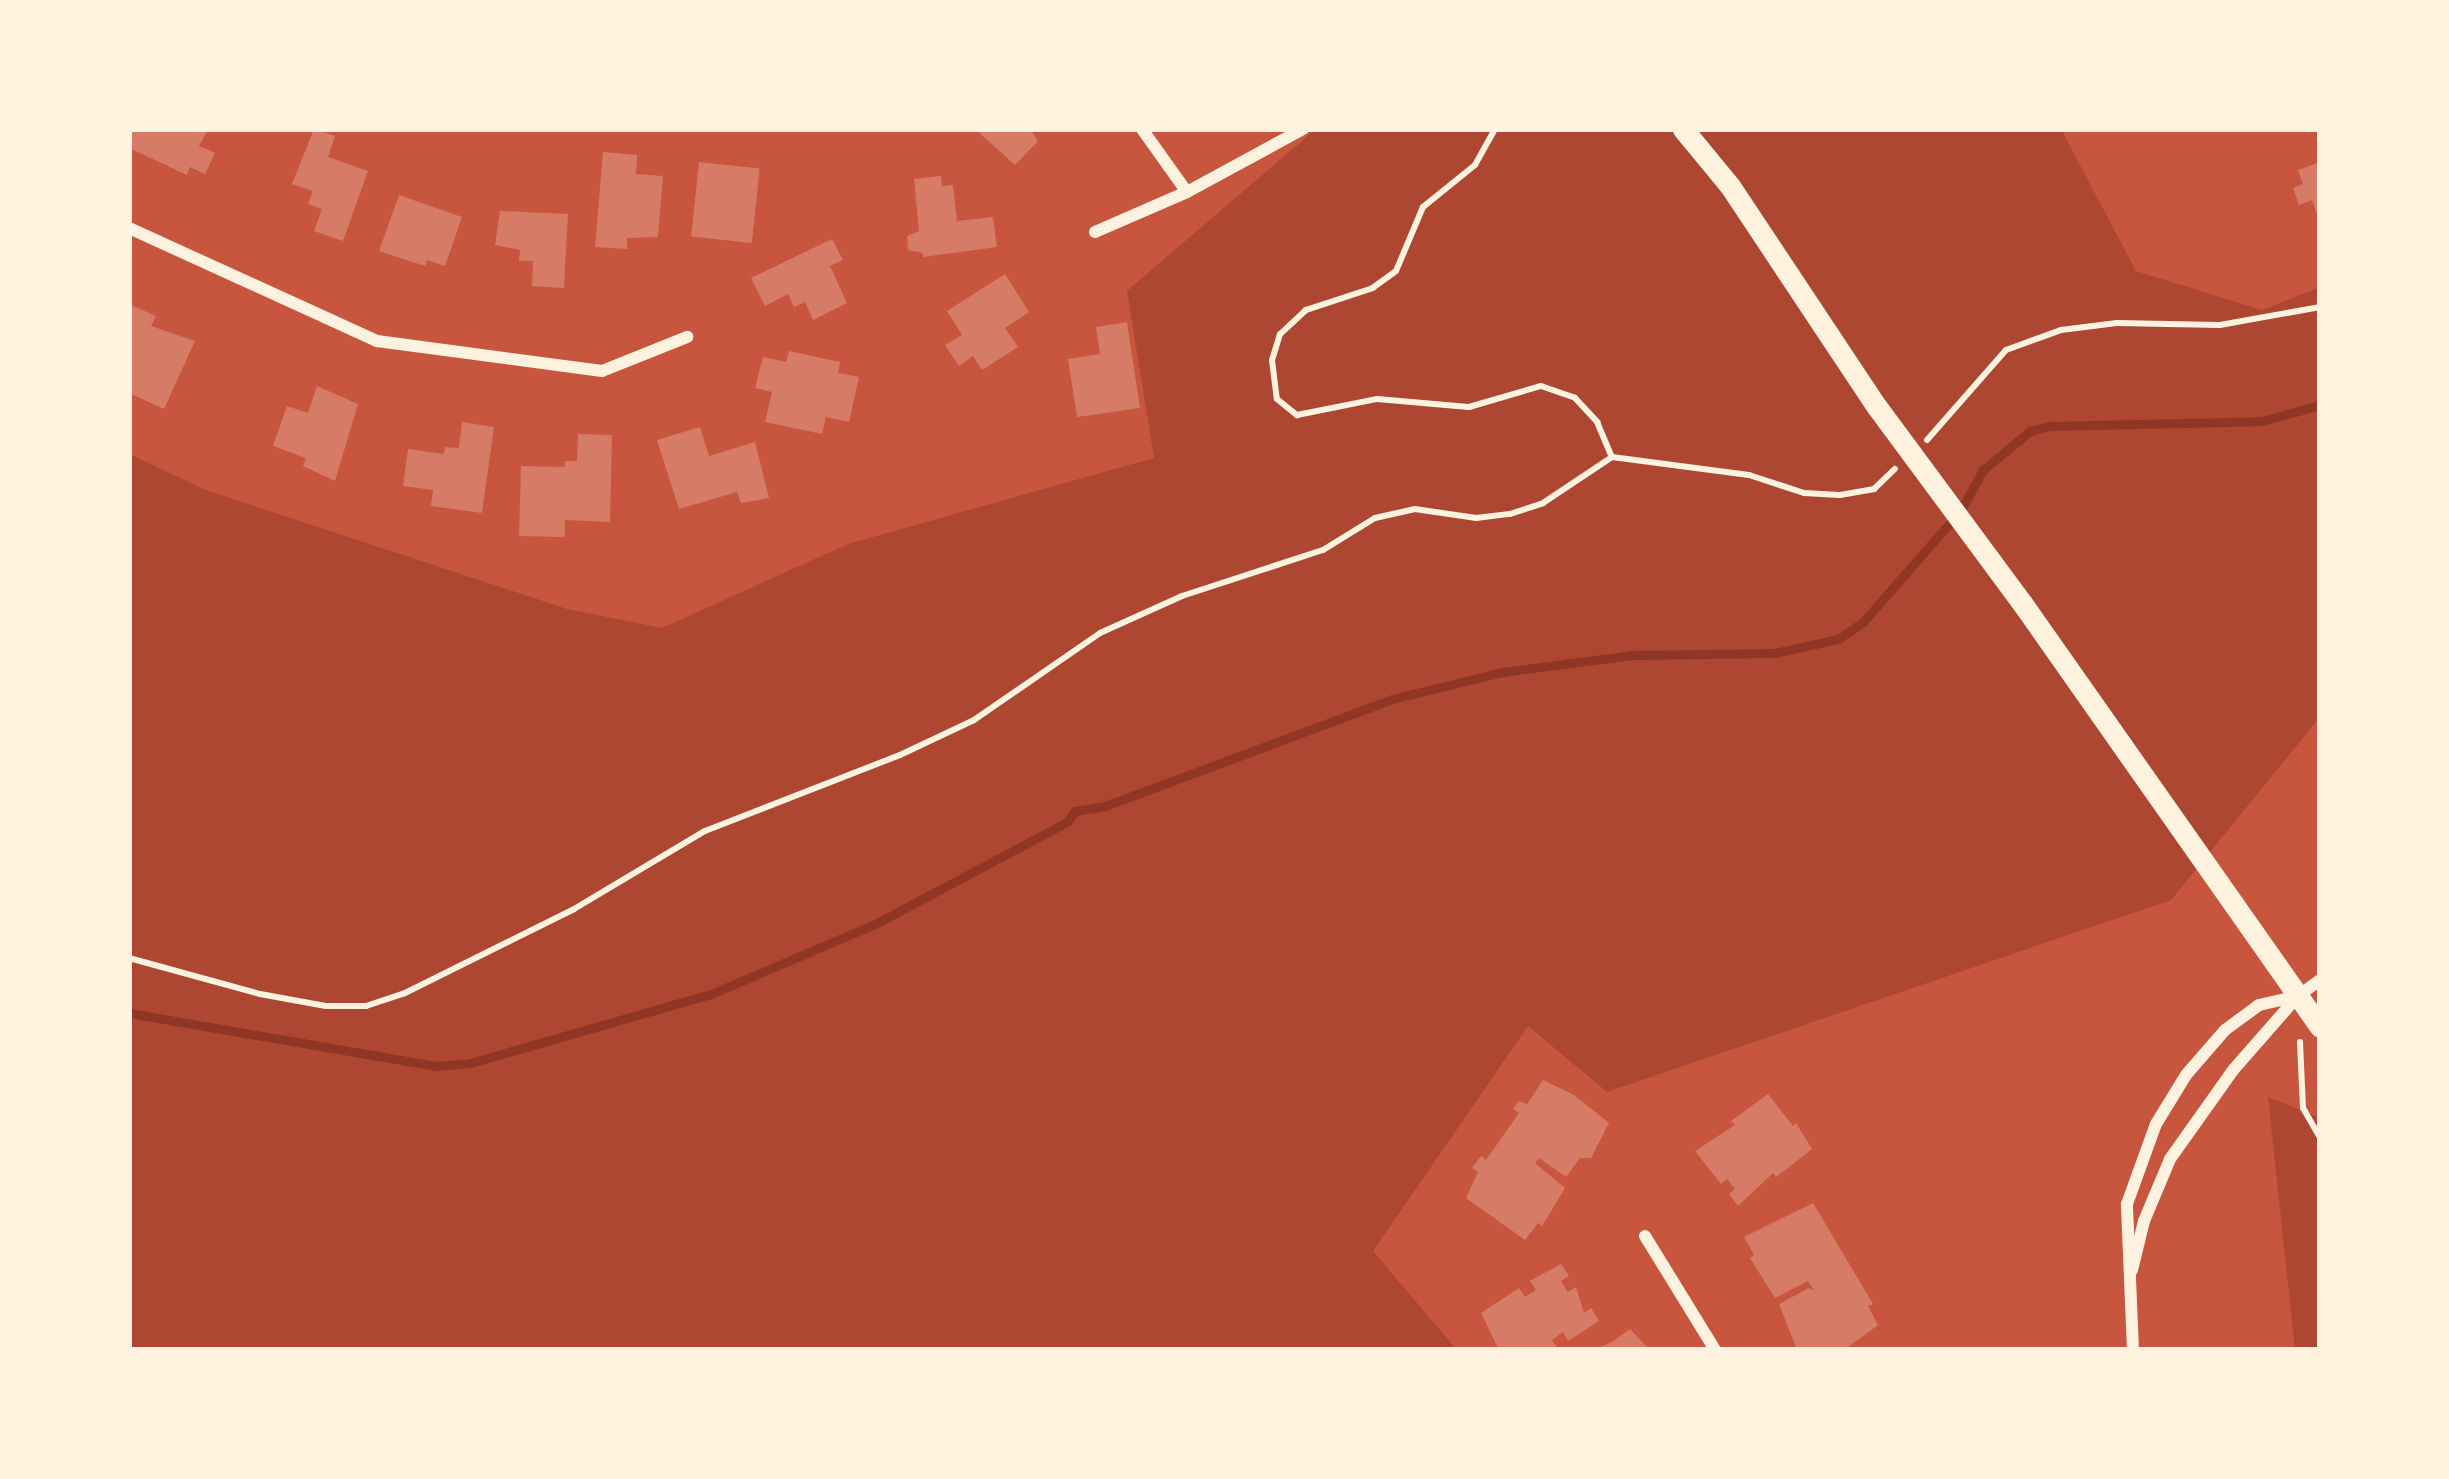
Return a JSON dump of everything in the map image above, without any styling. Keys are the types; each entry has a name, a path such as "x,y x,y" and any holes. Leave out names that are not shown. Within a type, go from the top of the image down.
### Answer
{"main road":[{"path":"1683,129 1730,186 1877,407 2022,603 2320,1027"}],"street":[{"path":"1142,129 1187,192"},
{"path":"1095,232 1187,192 1303,129"},
{"path":"129,228 377,340 602,371 687,337"},
{"path":"2127,1288 2144,1220 2170,1159 2234,1069 2298,996 2320,980"},
{"path":"2133,1350 2127,1204 2156,1124 2186,1075 2225,1030 2259,1005 2298,996"},
{"path":"1646,1236 1715,1350"}],"path":[{"path":"1495,129 1475,165 1423,207 1396,271 1372,288 1306,310 1280,334 1272,360 1276,399 1297,415 1376,399 1468,407 1541,386 1575,398 1597,422 1612,457"},
{"path":"1921,445 2006,350 2061,330 2117,323 2220,325 2320,307"},
{"path":"129,958 326,1006 366,1006 405,994 574,909 705,831 882,763 974,720 1100,633 1182,596 1323,550 1375,518 1415,509 1476,518 1510,514 1544,503 1612,457 1748,475 1804,493 1840,495 1874,489 1906,460"},
{"path":"2300,1041 2303,1108 2320,1138"}],"shaded area":[{"path":"1316,129 2061,129 2136,271 2262,310 2320,287 2320,717 2171,900 1607,1092 1528,1026 1373,1251 1457,1350 129,1350 129,454 206,490 567,609 662,628 848,544 1154,458 1127,291"},
{"path":"2268,1097 2320,1118 2320,1350 2295,1350"}],"building":[{"path":"129,129 208,129 199,146 215,153 205,174 190,167 187,175 129,148"},
{"path":"314,129 335,136 328,157 368,171 343,241 314,231 322,209 308,204 313,191 292,184"},
{"path":"975,129 1030,129 1038,141 1015,165"},
{"path":"603,152 637,155 636,174 663,176 658,237 627,238 627,249 595,247"},
{"path":"699,162 760,168 752,243 691,237"},
{"path":"2320,162 2319,220 2312,200 2299,205 2293,188 2303,184 2298,170"},
{"path":"941,176 942,186 953,185 957,221 993,217 997,247 923,257 923,253 908,250 907,236 919,231 914,179"},
{"path":"399,195 462,217 445,266 427,260 425,266 379,251"},
{"path":"500,211 568,214 564,288 532,286 533,261 519,261 520,250 495,245"},
{"path":"832,239 843,260 830,266 847,303 813,320 805,302 794,307 788,294 765,306 751,278"},
{"path":"1005,274 1029,312 1005,328 1018,347 982,370 973,356 959,366 945,345 962,335 947,311"},
{"path":"129,304 156,316 151,326 195,341 164,409 129,393"},
{"path":"1127,322 1140,408 1077,417 1068,359 1100,354 1096,327"},
{"path":"789,351 840,362 838,373 859,377 849,422 826,417 822,434 765,422 772,392 755,388 763,357 786,362"},
{"path":"317,386 358,404 335,481 303,466 306,458 273,446 287,406 308,413"},
{"path":"462,422 494,427 482,513 431,506 433,490 403,486 408,449 444,454 445,447 459,448"},
{"path":"700,427 709,456 755,442 769,498 741,503 737,492 679,509 657,440"},
{"path":"578,434 612,435 610,522 565,520 565,537 519,536 521,466 565,467 565,461 577,461"},
{"path":"1543,1080 1574,1095 1609,1123 1591,1158 1580,1158 1566,1177 1539,1158 1535,1163 1565,1188 1542,1226 1538,1223 1525,1240 1466,1198 1478,1172 1472,1168 1481,1156 1486,1160 1519,1113 1513,1109 1519,1101 1527,1104"},
{"path":"1768,1094 1793,1126 1796,1123 1812,1149 1776,1177 1773,1173 1738,1206 1729,1194 1735,1189 1727,1179 1721,1184 1695,1151 1735,1125 1731,1121"},
{"path":"1813,1203 1873,1304 1868,1306 1878,1325 1844,1350 1796,1347 1779,1304 1809,1288 1814,1291 1808,1281 1775,1298 1750,1258 1754,1255 1744,1237"},
{"path":"1561,1264 1569,1276 1561,1281 1568,1292 1576,1287 1584,1313 1591,1308 1599,1321 1568,1341 1563,1332 1552,1340 1557,1347 1552,1350 1499,1350 1481,1313 1519,1288 1525,1297 1536,1290 1530,1281"},
{"path":"1630,1329 1650,1350 1593,1350 1612,1342"}],"waterway":[{"path":"129,1013 437,1066 470,1063 711,994 875,924 1067,822 1075,811 1105,806 1392,699 1502,672 1633,655 1775,653 1838,639 1863,622 1961,510 1983,470 2030,431 2049,426 2262,421 2320,405"}]}
